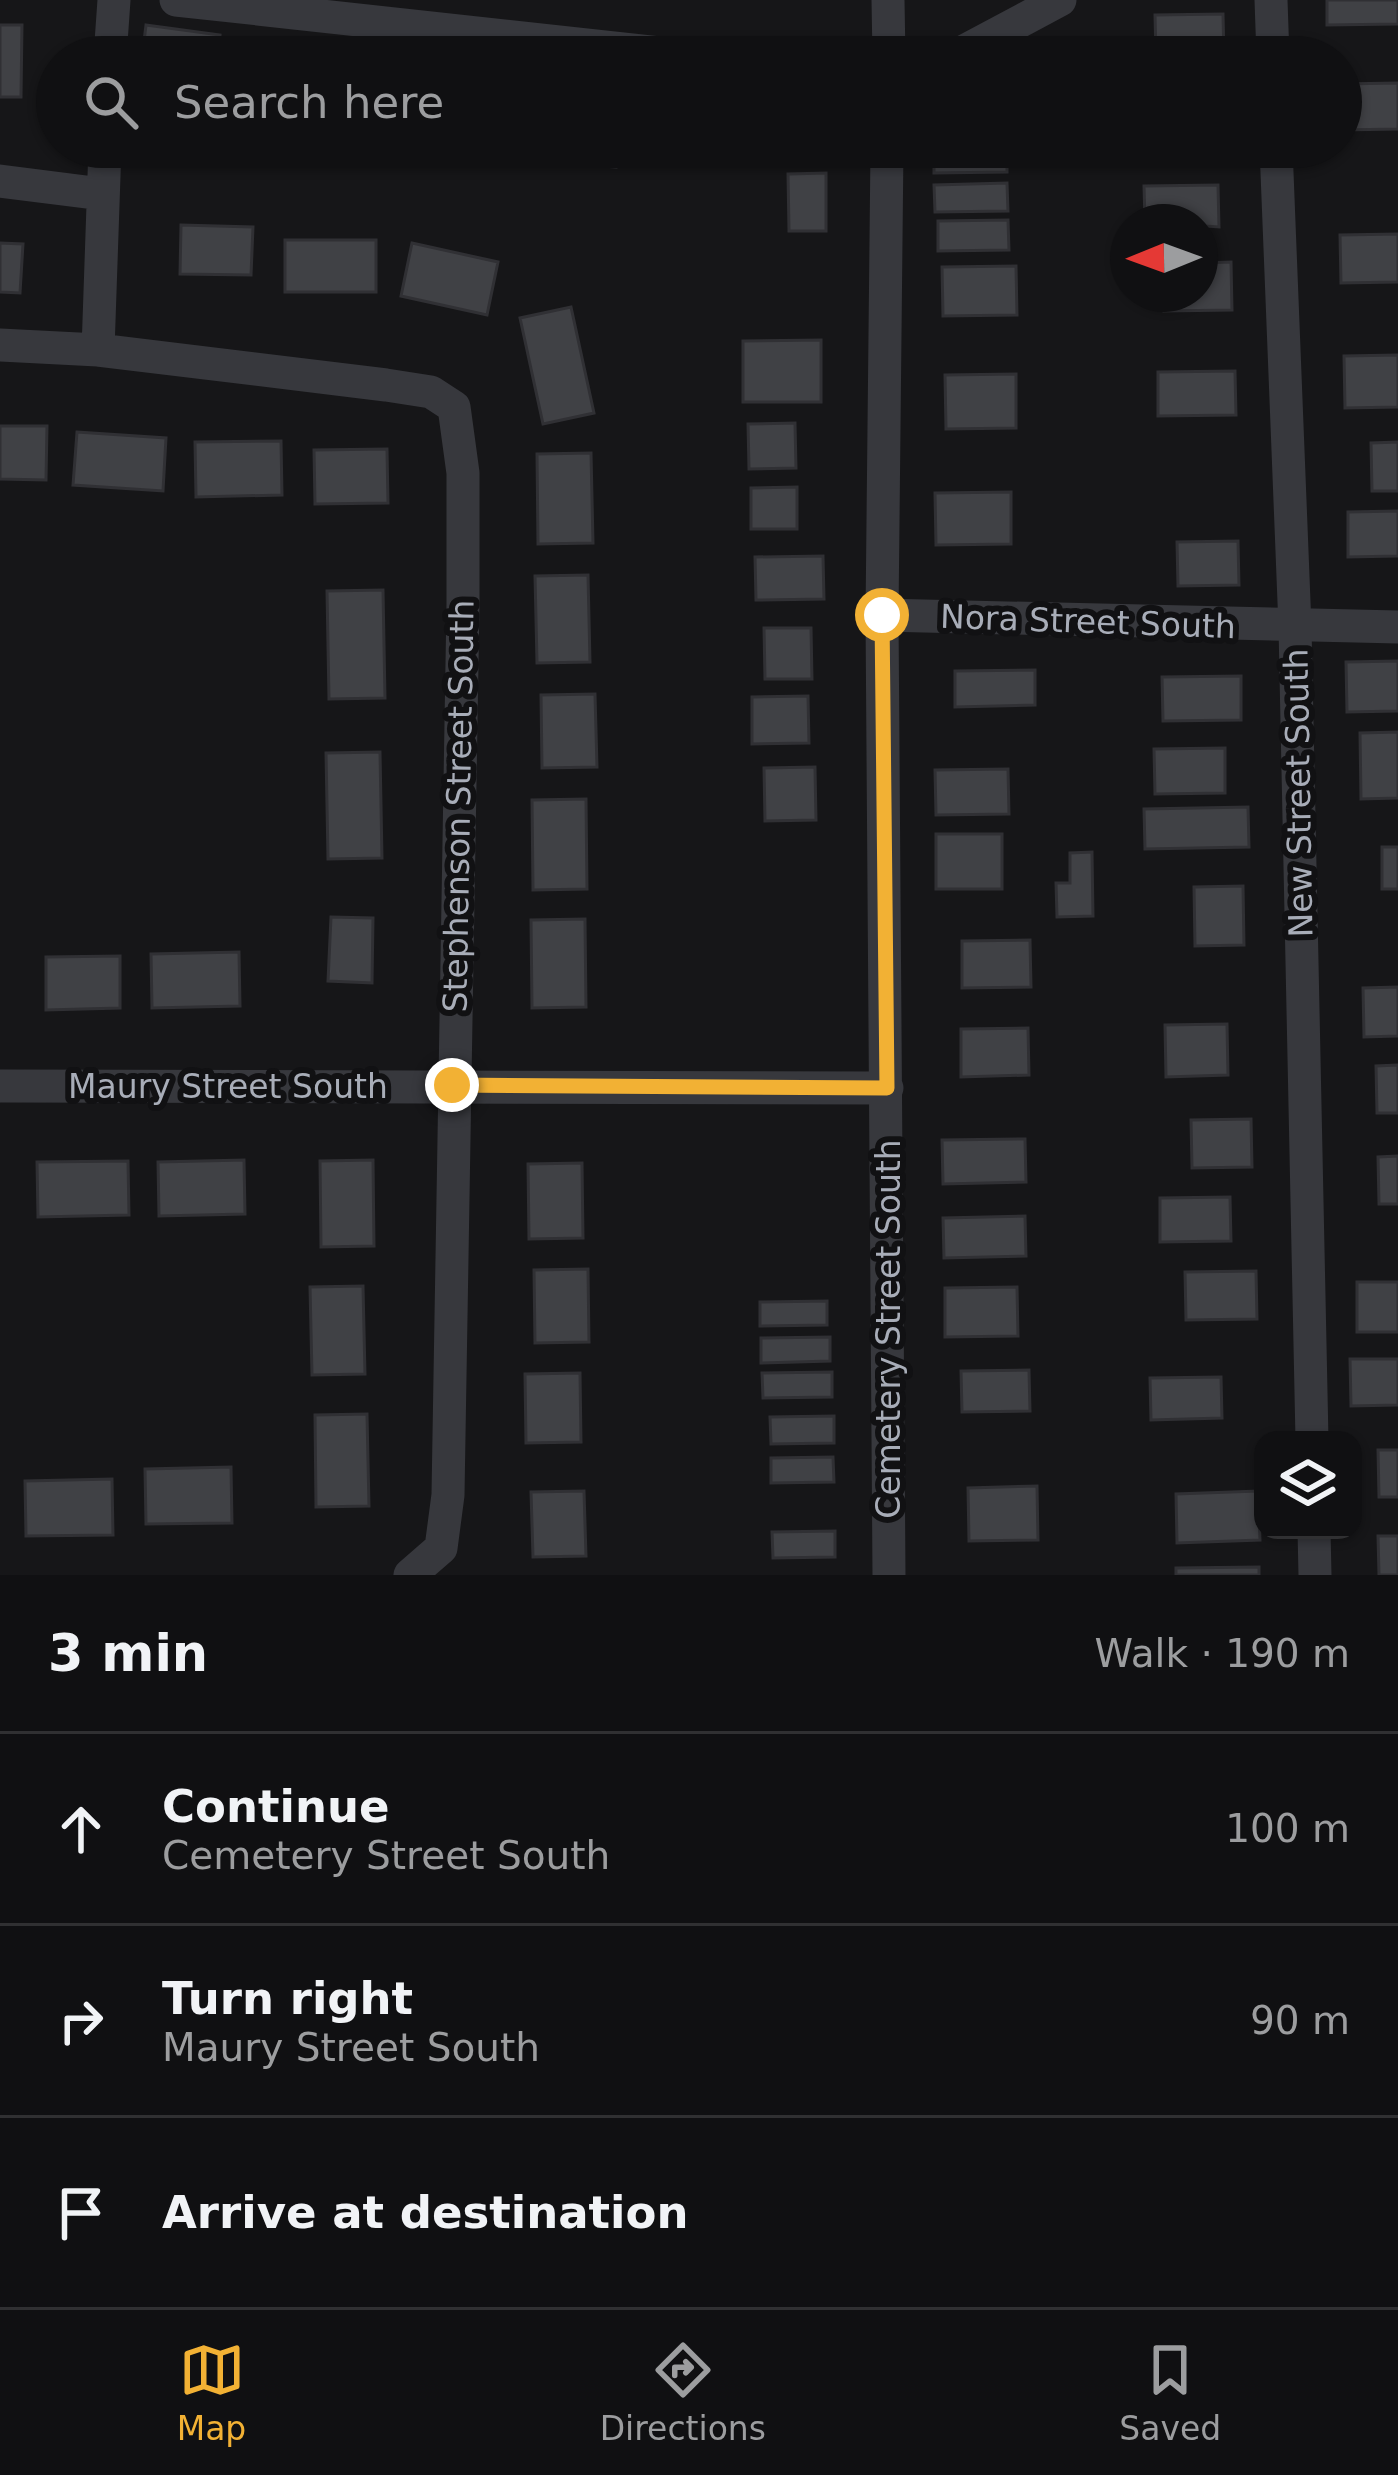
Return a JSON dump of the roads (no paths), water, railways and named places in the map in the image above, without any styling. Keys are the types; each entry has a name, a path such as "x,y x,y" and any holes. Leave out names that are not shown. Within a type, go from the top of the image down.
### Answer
{"street":[{"path":"111,36 114,0"},
{"path":"176,0 504,36"},
{"path":"888,0 889,36"},
{"path":"992,36 1060,0"},
{"path":"1271,0 1272,36"},
{"path":"0,345 98,350 104,168"},
{"name":"Cemetery Street South","path":"887,168 882,615 889,1575"},
{"name":"New Street South","path":"1277,168 1295,627 1312,1431"},
{"path":"0,182 103,194"},
{"name":"Stephenson Street South","path":"98,350 386,385 446,400 460,427 464,473 448,1495 441,1547 416,1572"},
{"name":"Nora Street South","path":"882,615 1398,628"},
{"name":"Maury Street South","path":"0,1086 887,1088"},
{"path":"1314,1539 1315,1575"}]}
